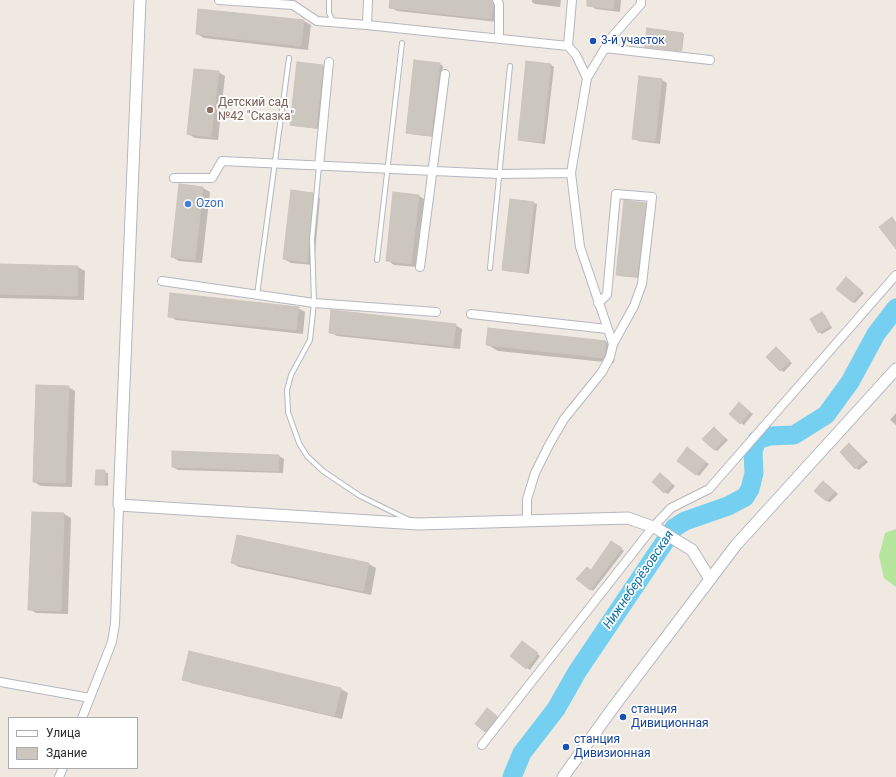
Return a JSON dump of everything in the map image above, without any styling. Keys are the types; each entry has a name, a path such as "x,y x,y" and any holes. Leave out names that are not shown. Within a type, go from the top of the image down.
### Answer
{"street":[{"path":"82,717 112,642 115,624 140,0"},
{"path":"219,0 259,1 293,5 317,21 568,46 576,55 587,78"},
{"path":"367,25 368,0"},
{"path":"497,0 499,4 499,39"},
{"path":"568,46 572,0"},
{"path":"613,344 598,303 578,236 571,173 587,78 611,38 641,4 641,0"},
{"path":"605,48 710,60"},
{"path":"319,166 329,62"},
{"path":"420,267 445,74"},
{"path":"174,178 212,178 222,161 499,174 571,173"},
{"path":"528,522 527,499 535,473 564,419 607,364 613,344 634,306 642,284 652,197 616,194 607,295 598,303"},
{"path":"482,745 653,527 671,508 709,489 896,275"},
{"path":"162,281 314,303 436,312"},
{"path":"471,314 608,329"},
{"path":"563,777 615,704 736,545 896,369"},
{"path":"119,505 418,524 628,518 653,527 692,550 710,579"},
{"path":"0,682 90,698"}],"lane":[{"path":"329,0 329,12 333,22"},
{"path":"377,260 402,43"},
{"path":"257,295 289,58"},
{"path":"490,268 510,66"},
{"path":"319,166 312,239 314,303 310,340 291,375 287,390 288,412 299,443 307,456 342,485 360,496 418,524"}],"green space":[{"path":"896,529 896,587 884,578 879,556 885,533"}],"building":[{"path":"390,0 492,0 493,4 491,19 389,8"},
{"path":"587,0 614,0 613,9 587,6"},
{"path":"198,9 304,20 301,46 196,34"},
{"path":"647,28 683,33 681,51 644,47"},
{"path":"414,60 440,63 431,136 406,133"},
{"path":"526,61 551,64 542,142 518,140"},
{"path":"297,62 323,65 316,128 290,125"},
{"path":"194,69 219,71 211,137 187,134"},
{"path":"639,76 662,79 655,141 632,139"},
{"path":"179,184 203,187 195,260 171,257"},
{"path":"291,190 313,193 307,262 283,259"},
{"path":"393,192 419,195 411,264 386,261"},
{"path":"510,199 534,202 526,273 502,270"},
{"path":"624,200 646,203 637,277 616,275"},
{"path":"892,217 896,223 896,249 879,227"},
{"path":"0,264 78,266 77,296 0,294"},
{"path":"846,277 862,291 852,302 836,289"},
{"path":"170,293 299,307 296,330 168,317"},
{"path":"331,310 456,324 453,346 329,333"},
{"path":"822,312 830,326 818,333 810,319"},
{"path":"488,328 606,341 604,356 603,358 486,345"},
{"path":"776,347 790,361 780,371 766,357"},
{"path":"36,385 69,386 65,483 33,482"},
{"path":"739,402 750,412 740,424 729,414"},
{"path":"714,427 725,438 714,450 702,439"},
{"path":"849,443 865,460 855,469 840,452"},
{"path":"687,447 706,462 696,475 677,461"},
{"path":"172,451 279,455 278,471 172,467"},
{"path":"96,470 105,470 105,485 95,485"},
{"path":"660,473 672,484 664,493 652,482"},
{"path":"823,481 835,492 826,501 814,491"},
{"path":"32,512 64,513 61,611 28,610"},
{"path":"237,535 369,563 363,591 231,563"},
{"path":"611,541 622,548 590,590 576,579 587,567 591,570"},
{"path":"522,641 538,653 526,669 510,656"},
{"path":"189,651 341,688 334,716 182,680"},
{"path":"487,708 497,716 485,732 475,724"}],"waterway":[{"name":"Нижнеберёзовская","path":"512,777 522,753 556,709 577,672 674,528 685,521 728,506 745,497 750,489 754,473 753,451 757,440 770,436 794,435 826,415 850,382 876,334 896,308"}],"place":[{"name":"3-й участок","path":"593,41"},
{"name":"Детский сад №42 \"Сказка\"","path":"210,110"},
{"name":"Ozon","path":"188,204"},
{"name":"станция Дивиционная","path":"623,717"},
{"name":"станция Дивизионная","path":"566,747"}]}
